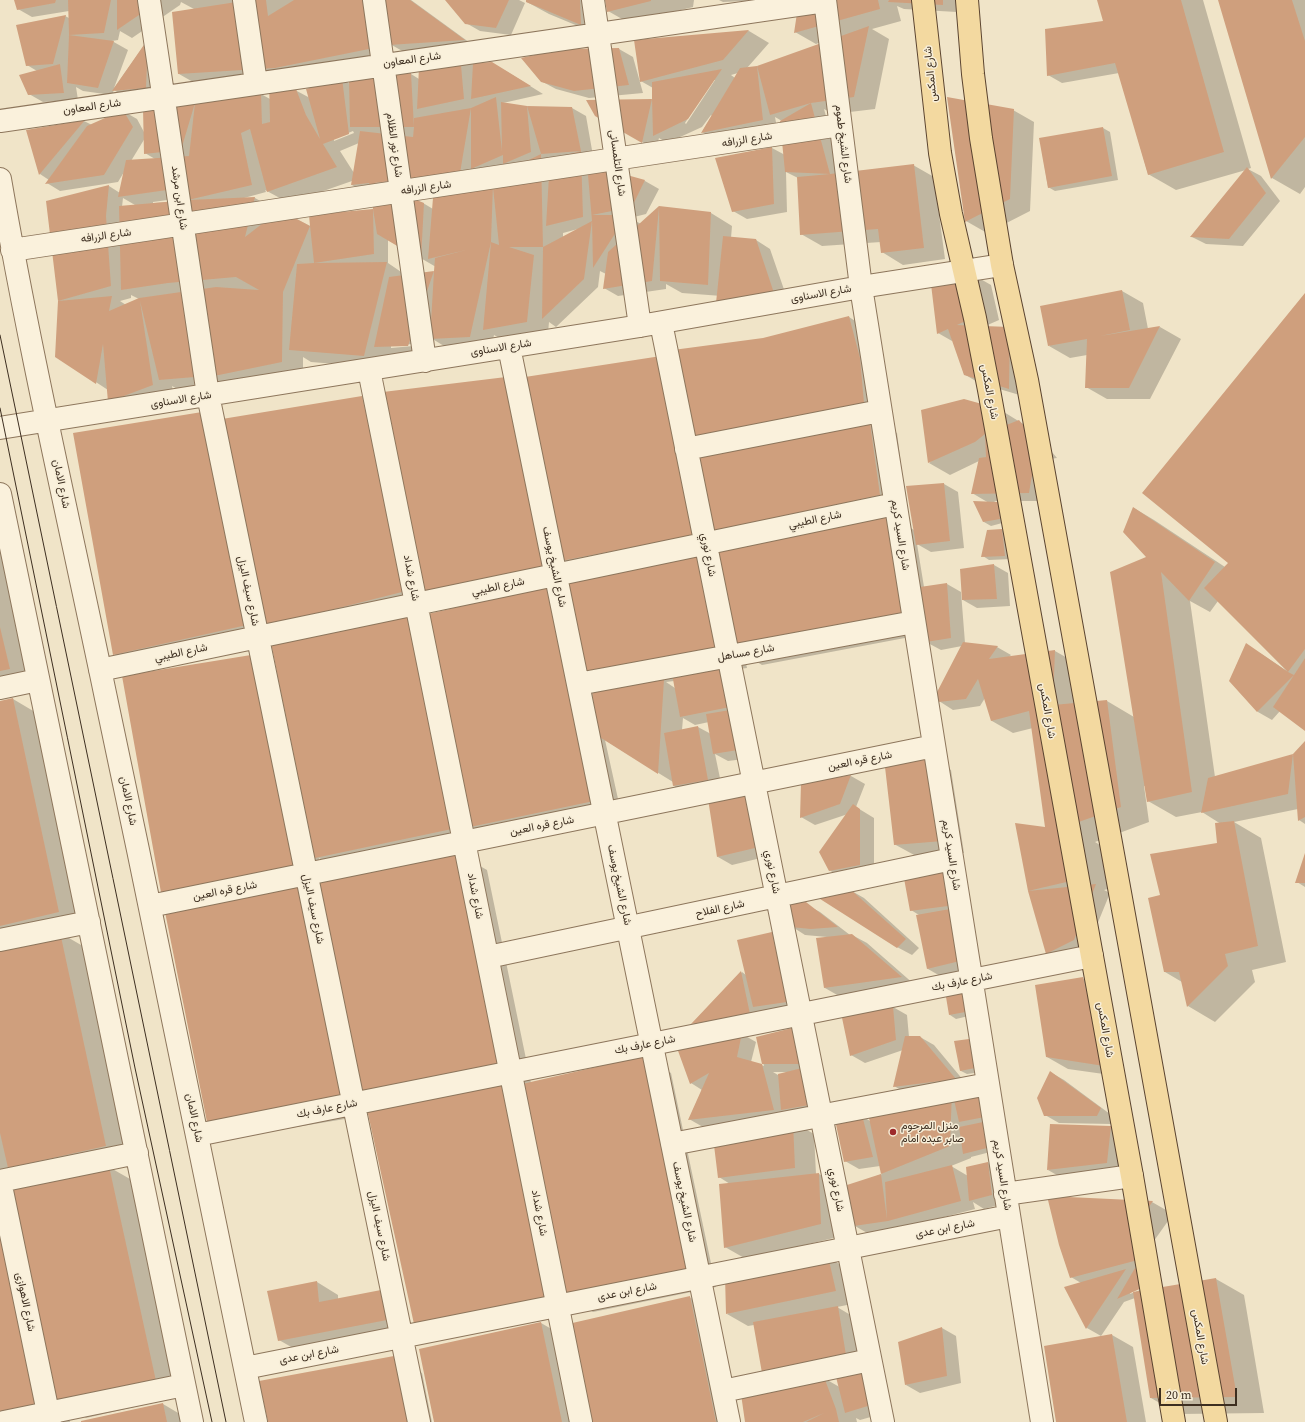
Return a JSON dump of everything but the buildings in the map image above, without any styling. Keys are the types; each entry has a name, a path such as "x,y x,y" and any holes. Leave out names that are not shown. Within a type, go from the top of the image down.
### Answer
{"main road":[{"name":"شارع المكس","path":"923,0 940,153 963,271 975,318 989,390 1132,1176 1174,1422"},
{"name":"شارع المكس","path":"967,0 972,74 1002,265 1027,380 1216,1422"}],"street":[{"name":"شارع ابن مرشد","path":"149,0 208,395"},
{"path":"244,0 256,83"},
{"name":"شارع نور الظلام","path":"374,0 425,361"},
{"name":"شارع التلمسانى","path":"593,0 616,159 650,325"},
{"name":"شارع المعاون","path":"0,120 825,0"},
{"name":"شارع الشيخ طموم","path":"825,0 861,287"},
{"name":"شارع الزرافه","path":"12,250 840,125"},
{"name":"شارع الامان","path":"0,179 12,250 47,421 150,906 256,1422"},
{"name":"شارع الاسناوى","path":"0,428 650,325 861,287 1002,265"},
{"name":"شارع السيد كريم","path":"861,287 1042,1422"},
{"name":"شارع نوري","path":"650,325 686,449 883,1422"},
{"name":"شارع الشيخ يوسف","path":"509,347 729,1422"},
{"name":"شارع شداد","path":"369,370 582,1422"},
{"name":"شارع سيف اليزل","path":"208,395 419,1422"},
{"path":"686,449 880,411"},
{"path":"0,494 192,1422"},
{"name":"شارع الطيبي","path":"100,670 896,504"},
{"name":"شارع مساهل","path":"578,684 914,622"},
{"path":"0,688 38,680"},
{"name":"شارع قره العين","path":"150,906 934,746"},
{"name":"شارع الفلاح","path":"488,957 952,859"},
{"path":"0,940 89,922"},
{"name":"شارع عارف بك","path":"197,1135 1092,956"},
{"path":"672,1144 988,1084"},
{"path":"0,1181 136,1153"},
{"path":"1005,1194 1132,1176"},
{"name":"شارع الاهوازى","path":"0,1181 49,1418"},
{"name":"شارع ابن عدى","path":"245,1368 1009,1216"},
{"path":"723,1391 870,1360"},
{"path":"4,1422 49,1418 184,1385"}],"tram line":[{"path":"0,335 226,1422"},
{"path":"0,408 135,1068 212,1422"}],"place":[{"name":"منزل المرحوم صابر عبده امام","path":"893,1132"}]}
